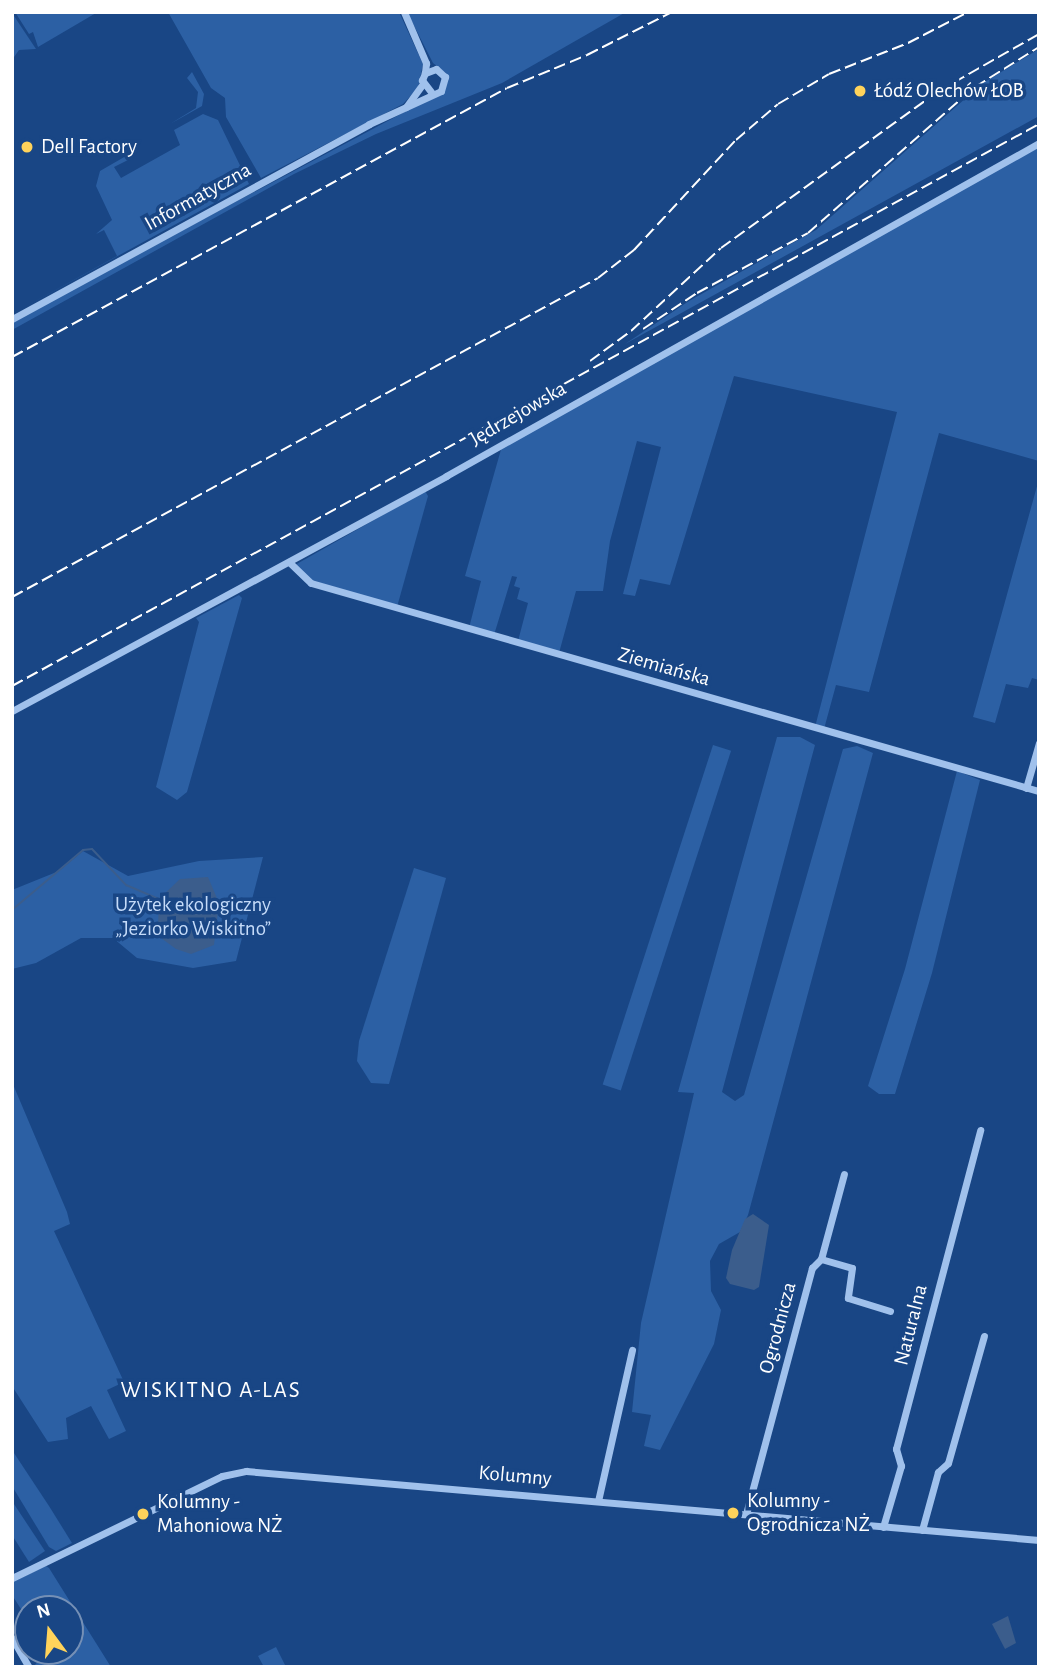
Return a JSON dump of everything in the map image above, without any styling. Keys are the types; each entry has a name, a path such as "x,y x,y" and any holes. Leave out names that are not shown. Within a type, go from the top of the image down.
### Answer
{"street":[{"name":"Informatyczna","path":"403,110 423,84 425,73 404,12"},
{"name":"Informatyczna","path":"414,35 436,69"},
{"path":"423,84 431,92 439,92 446,84 443,73 436,69 425,73"},
{"name":"Informatyczna","path":"12,319 403,110 431,92"},
{"name":"Jędrzejowska","path":"12,711 289,562 1039,143"},
{"name":"Ziemiańska","path":"289,562 312,583 1039,792"},
{"path":"1027,788 1039,743"},
{"name":"Naturalna","path":"883,1527 901,1466 896,1449 980,1130"},
{"name":"Ogrodnicza","path":"746,1514 812,1268 821,1259 844,1174"},
{"path":"821,1259 852,1268 848,1298 890,1311"},
{"path":"922,1530 938,1472 947,1463 984,1336"},
{"path":"598,1501 632,1350"},
{"name":"Kolumny","path":"12,1578 222,1476 246,1471 1039,1540"},
{"path":"12,1638 29,1667"}],"green space":[{"path":"15,12 96,13 38,47 33,32 29,34"},
{"path":"168,12 399,12 423,64 418,88 403,104 261,178 226,117 225,98 211,88"},
{"path":"407,12 626,12 502,83 376,134 294,174 12,330 12,321 444,91 447,74 433,63"},
{"path":"12,13 36,49 19,50 12,60"},
{"path":"1039,49 1039,116 625,344 689,301 816,230 983,83"},
{"path":"192,72 204,94 202,106 170,124 196,108 198,92 187,78"},
{"path":"203,114 218,120 249,184 12,314 117,256 104,230 96,234 112,220 96,186 100,171 126,156 128,160 114,167 121,178 180,145 174,130"},
{"path":"1039,145 1039,461 939,433 869,692 836,685 824,729 815,727 897,412 734,376 670,585 640,579 635,596 623,594 661,447 637,441 610,541 603,591 576,591 559,653 518,641 528,603 517,599 520,588 514,586 517,577 512,576 494,635 469,628 481,581 465,576 502,446"},
{"path":"1039,479 1039,680 1032,678 1028,688 1006,684 995,723 973,717"},
{"path":"425,491 428,496 397,607 312,582 295,565"},
{"path":"239,595 242,598 187,792 177,800 156,787 199,622 196,618"},
{"path":"777,737 800,737 815,745 722,1092 735,1101 744,1095 843,749 857,746 873,753 748,1215 740,1232 719,1244 710,1261 711,1291 721,1310 714,1344 660,1450 644,1446 651,1415 632,1412 641,1323 694,1093 678,1092"},
{"path":"713,745 731,751 621,1090 603,1085"},
{"path":"957,771 980,780 932,973 895,1094 879,1094 868,1086 905,969"},
{"name":"Użytek ekologiczny „Jeziorko Wiskitno”","path":"83,851 128,876 199,861 263,857 236,961 193,968 137,958 113,938 81,938 36,963 12,969 12,890 59,871"},
{"path":"414,868 446,878 389,1084 371,1083 357,1061 359,1041"},
{"path":"12,1082 67,1212 70,1224 54,1231 124,1382 107,1390 126,1431 109,1439 91,1406 66,1418 68,1439 48,1442 12,1386"},
{"path":"12,1450 72,1543 56,1551 49,1547 12,1486"},
{"path":"12,1501 45,1551 29,1562 12,1535"},
{"path":"46,1566 66,1595 14,1595 14,1598 12,1582"},
{"path":"84,1624 111,1667 33,1667 84,1665"},
{"path":"276,1647 286,1667 264,1667 258,1656"}],"shaded area":[{"path":"208,877 219,903 214,945 191,954 176,949 161,938 158,927 159,899 180,879"},
{"path":"753,1214 769,1225 759,1287 754,1290 730,1284 726,1278 732,1250 745,1219"},
{"path":"1008,1616 1016,1643 1005,1649 992,1624"}],"waterway":[{"path":"12,910 83,850 92,849 126,885 159,899"}],"railway":[{"path":"12,357 507,88 587,55 672,12"},
{"path":"12,597 598,278 634,250 736,140 778,104 829,74 908,43 968,12"},
{"path":"590,361 631,331 721,248 939,91 1039,34"},
{"path":"643,329 697,293 808,233 975,87 1039,47"},
{"path":"12,686 1039,124"}],"place":[{"name":"Łódź Olechów ŁOB","path":"860,91"},
{"name":"Dell Factory","path":"27,147"},
{"name":"Kolumny - Ogrodnicza NŻ","path":"733,1513"},
{"name":"Kolumny - Mahoniowa NŻ","path":"143,1514"}],"district":[{"name":"WISKITNO A-LAS","path":"211,1391"}]}
